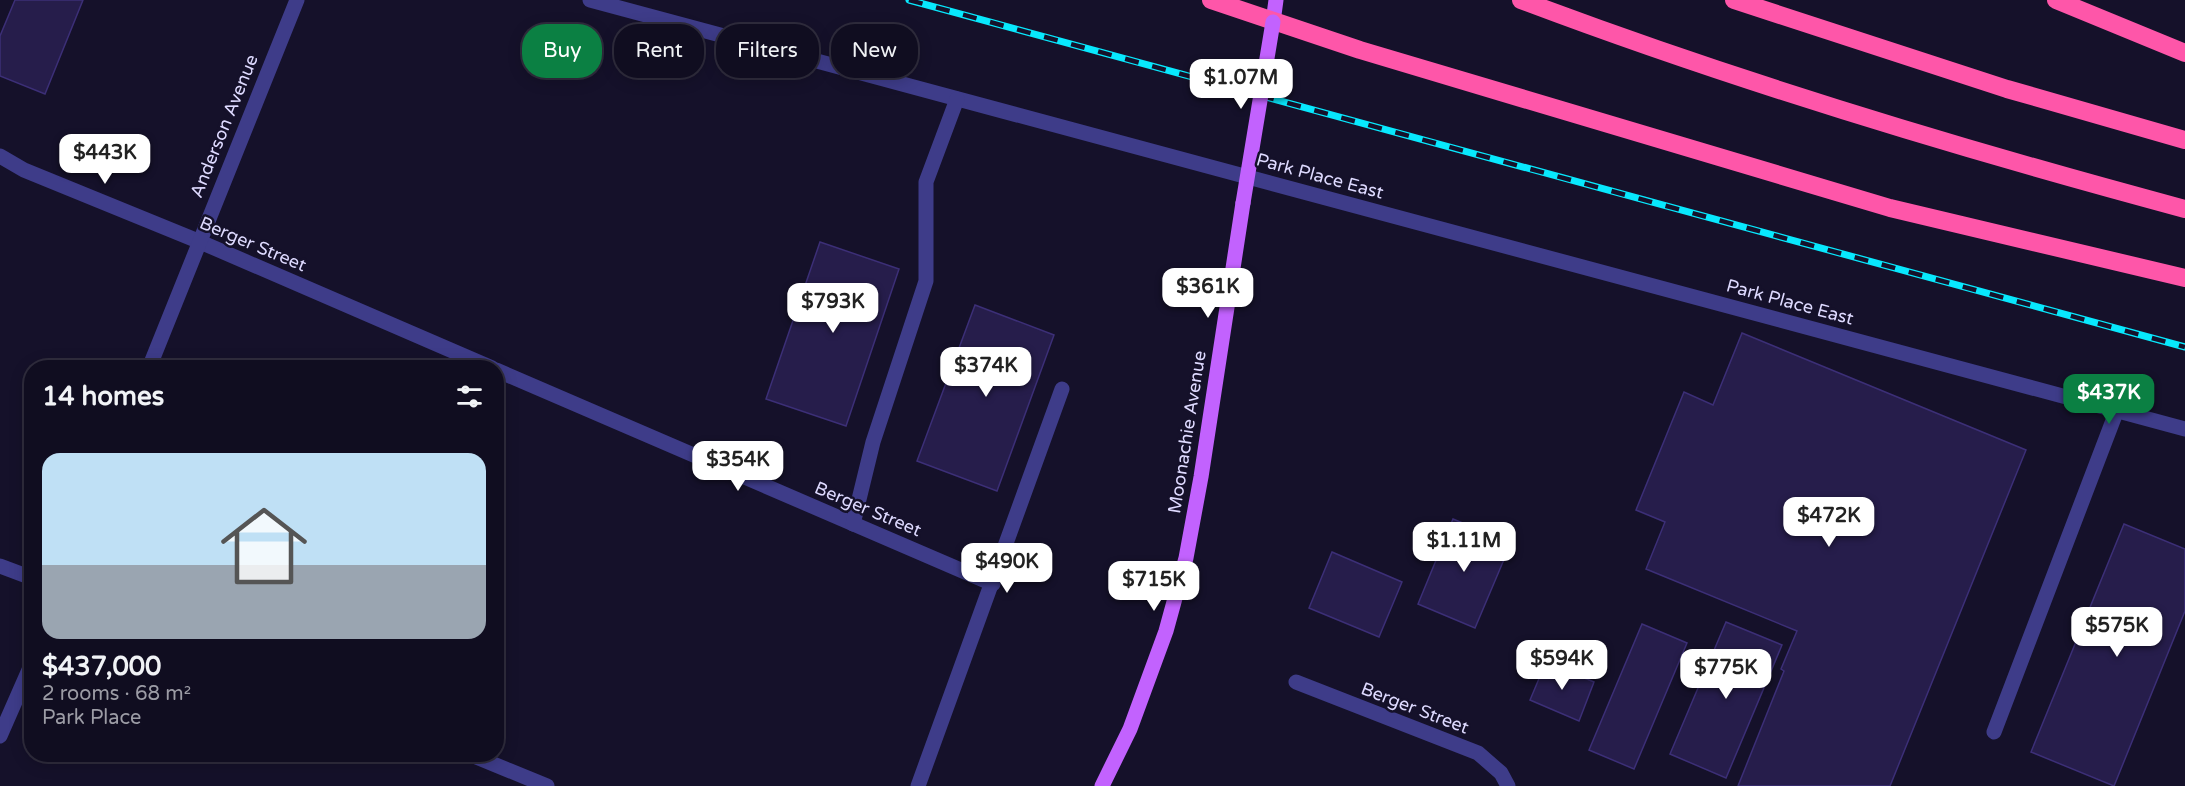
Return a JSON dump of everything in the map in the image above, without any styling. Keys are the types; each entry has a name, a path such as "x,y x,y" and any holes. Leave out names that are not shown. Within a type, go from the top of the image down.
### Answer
{"highway":[{"path":"1211,0 1273,22 1574,115 1890,208 2185,278"},
{"path":"1521,0 1779,90 1943,141 2185,209"},
{"path":"1734,0 2007,89 2185,140"},
{"path":"2056,0 2073,4 2185,53"}],"main road":[{"name":"Moonachie Avenue","path":"1102,786 1130,729 1158,652 1186,558 1276,0"}],"street":[{"name":"Anderson Avenue","path":"152,360 198,241 297,0"},
{"name":"Park Place East","path":"590,0 2185,429"},
{"path":"853,524 873,442 926,281 926,182 957,99"},
{"name":"Berger Street","path":"0,156 24,170 198,241 473,360"},
{"name":"Berger Street","path":"504,373 993,584"},
{"path":"918,786 1062,389"},
{"path":"1994,732 2117,410"},
{"path":"0,566 24,575"},
{"path":"0,736 24,681"},
{"name":"Berger Street","path":"1296,682 1478,753 1501,773 1508,786"},
{"path":"488,762 547,786"}],"building":[{"path":"15,0 83,0 45,94 0,76 0,36"},
{"path":"820,242 899,269 846,426 766,399"},
{"path":"975,305 1054,335 997,491 917,461"},
{"path":"1742,333 2026,450 1890,786 1738,786 1784,671 1781,669 1797,631 1646,569 1665,522 1636,510 1684,392 1713,405"},
{"path":"1453,519 1511,543 1475,628 1418,604"},
{"path":"2124,524 2185,549 2185,611 2114,786 2031,752"},
{"path":"1332,552 1402,582 1379,637 1309,608"},
{"path":"1726,622 1782,645 1726,778 1670,754"},
{"path":"1642,624 1687,643 1634,769 1589,750"},
{"path":"1546,662 1594,682 1579,721 1530,700"}],"railway":[{"path":"909,0 2185,347"}]}
